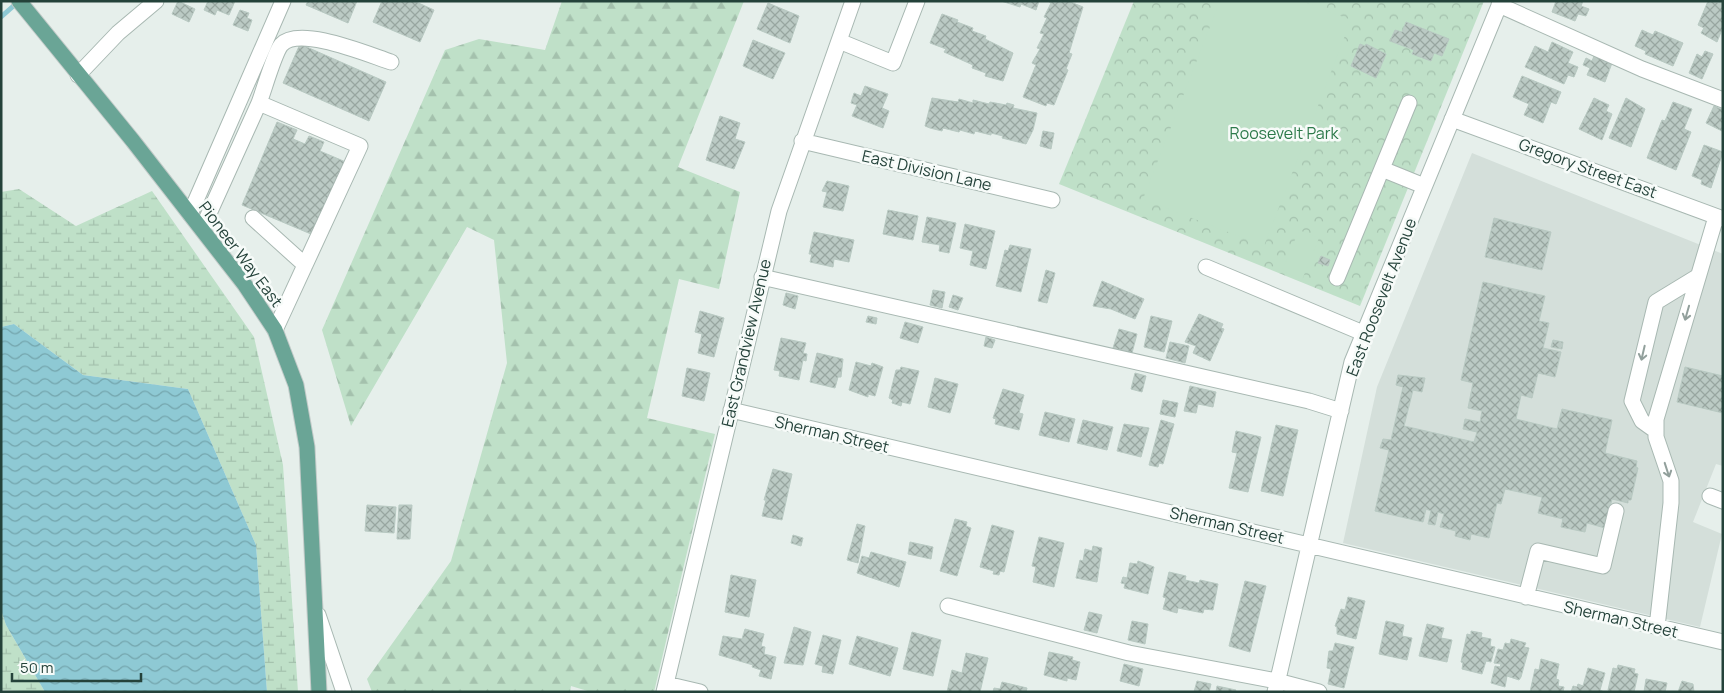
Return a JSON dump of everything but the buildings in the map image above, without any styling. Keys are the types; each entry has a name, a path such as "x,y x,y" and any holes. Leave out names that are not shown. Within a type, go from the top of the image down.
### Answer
{"main road":[{"name":"Pioneer Way East","path":"19,1 202,229 245,285 275,330 296,385 308,446 319,692"}],"street":[{"path":"78,75 118,33 156,1"},
{"path":"190,214 283,1"},
{"name":"East Grandview Avenue","path":"665,688 779,211 802,141 853,1"},
{"path":"838,41 893,63 917,1"},
{"path":"1500,3 1642,69 1723,100"},
{"name":"East Roosevelt Avenue","path":"1276,686 1352,362 1500,3"},
{"path":"202,229 259,103 281,45 293,38 311,38 391,62"},
{"path":"259,103 360,146 275,330"},
{"path":"1337,278 1409,103"},
{"name":"Gregory Street East","path":"1452,118 1720,218"},
{"name":"East Division Lane","path":"802,141 1052,200"},
{"path":"1382,169 1424,186"},
{"path":"253,218 305,265"},
{"path":"1657,627 1671,503 1671,481 1656,431 1656,419 1697,277 1720,218"},
{"path":"1206,267 1364,333"},
{"path":"762,277 1309,401 1341,411"},
{"path":"1656,431 1642,421 1632,401 1656,302 1697,277"},
{"name":"Sherman Street","path":"730,410 1723,642"},
{"path":"1526,597 1538,551 1603,566 1616,511"},
{"path":"948,606 1129,653 1276,686 1319,692"},
{"path":"316,610 344,692"},
{"path":"665,688 700,692"}],"shaded area":[{"path":"1472,153 1723,254 1723,466 1716,464 1693,522 1722,534 1700,627 1343,543 1377,387"}],"green space":[{"path":"562,1 744,1 678,167 740,192 719,289 679,279 647,418 715,434 654,692 591,692 571,686 570,692 372,692 367,679 451,561 507,363 494,240 467,227 351,426 322,330 445,50 479,39 545,50"},
{"name":"Roosevelt Park","path":"1134,1 1484,1 1360,306 1059,184"},
{"path":"1220,1 1302,1 1351,20 1264,246 1143,199"},
{"path":"19,189 76,226 152,191 254,337 283,465 298,692 267,692 256,545 188,389 83,375 14,324 1,327 1,192"},
{"path":"1299,230 1319,238 1302,280 1282,271"},
{"path":"1,610 6,625 45,692 1,690"}],"water":[{"path":"14,324 83,375 188,389 256,545 267,692 45,692 6,625 1,610 1,327"}],"waterway":[{"path":"1,17 18,2"}]}
